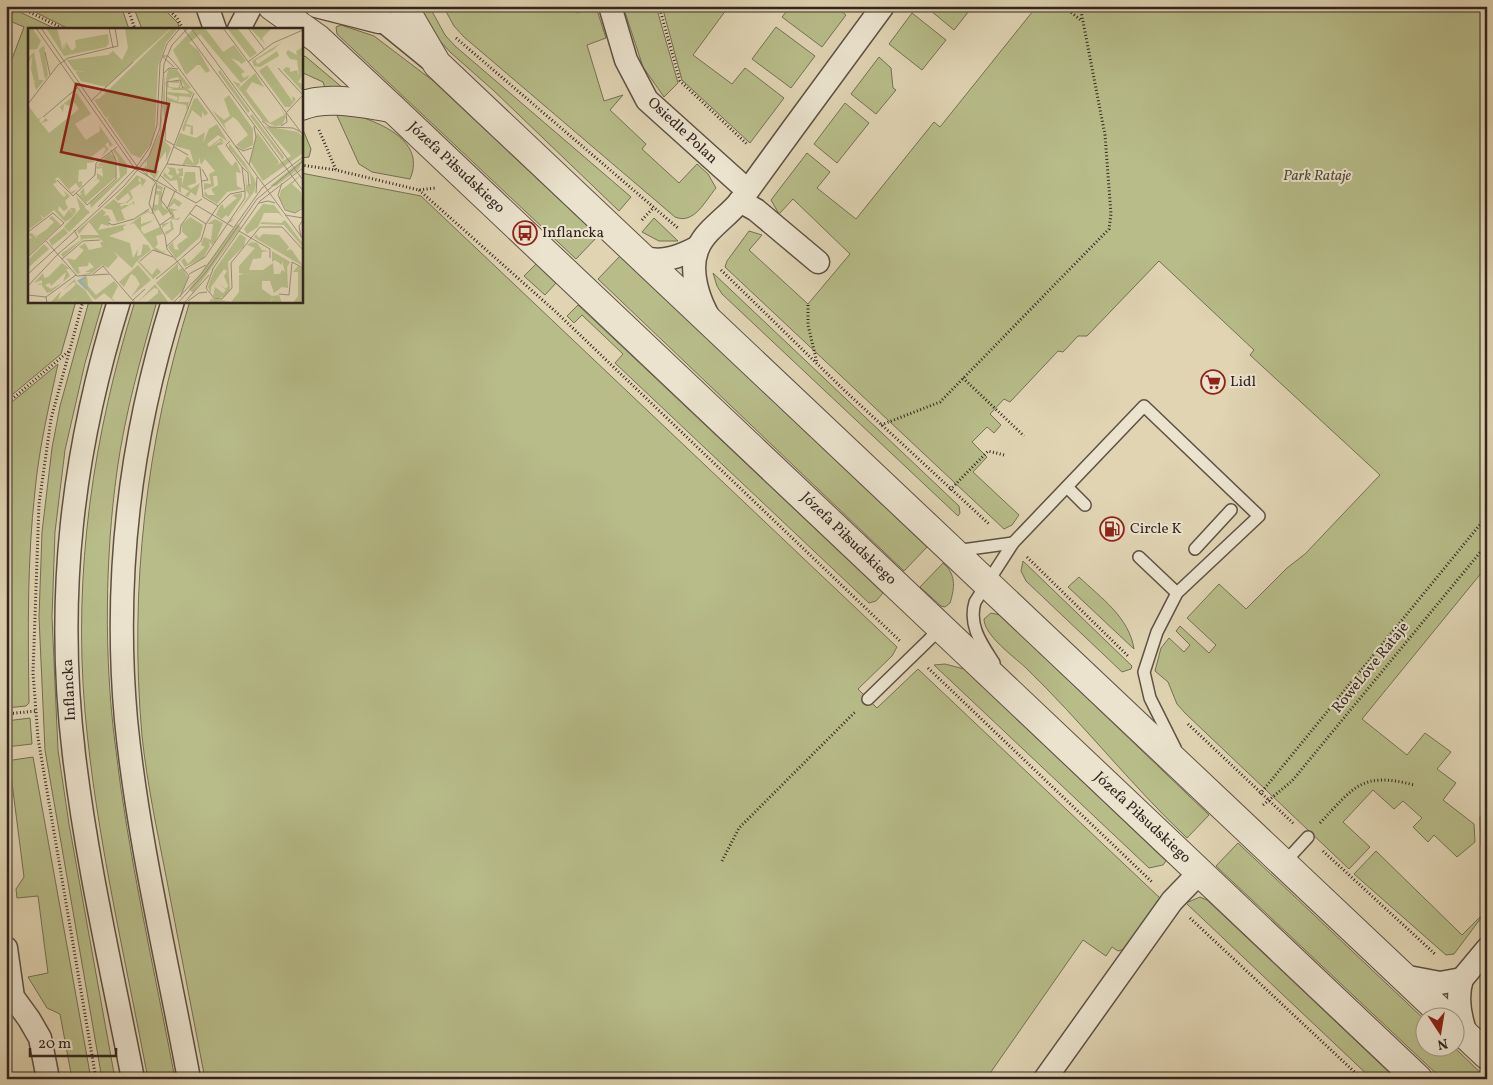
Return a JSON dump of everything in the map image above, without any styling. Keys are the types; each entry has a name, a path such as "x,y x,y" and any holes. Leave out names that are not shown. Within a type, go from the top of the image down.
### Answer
{"street":[{"path":"207,6 215,28"},
{"path":"240,28 251,6"},
{"name":"Józefa Piłsudskiego","path":"272,6 301,15 368,18 400,34"},
{"name":"Józefa Piłsudskiego","path":"364,6 437,64 1437,1008"},
{"path":"404,6 437,64"},
{"name":"Osiedle Polan","path":"610,6 626,60 647,100 744,195 756,210 818,262"},
{"path":"713,324 703,306 695,276 695,257 698,247 744,195 883,6"},
{"name":"Józefa Piłsudskiego","path":"301,15 318,39 1418,1079"},
{"path":"302,106 307,103 343,102 392,108"},
{"path":"642,257 657,260 672,258 698,247"},
{"name":"Inflancka","path":"119,302 86,421 73,496 68,575 68,684 74,754 85,831 133,1079"},
{"path":"173,302 153,372 130,484 122,603 123,661 126,719 134,785 189,1079"},
{"path":"1045,1079 1172,900 1200,872"},
{"path":"6,948 10,998 30,1019 40,1038 48,1079"},
{"path":"1460,1008 1459,990 1462,979 1487,949"},
{"path":"1403,976 1440,983 1462,979"},
{"path":"1466,1036 1487,1055"}],"lane":[{"path":"1014,697 974,627 972,613 974,608 987,583 1013,543 1144,406 1259,516 1177,593 1157,632 1144,672 1150,698 1189,774"},
{"path":"1067,488 1085,506"},
{"path":"1195,548 1231,510"},
{"path":"954,551 1013,543"},
{"path":"1139,557 1177,593"},
{"path":"868,700 941,628"},
{"path":"1284,863 1308,837"}],"path":[{"path":"17,6 62,28"},
{"path":"126,6 135,28"},
{"path":"165,6 182,28"},
{"path":"659,6 680,81 751,148"},
{"path":"1062,6 1082,21"},
{"path":"880,425 940,402 1109,229 1111,214 1105,135 1080,6"},
{"path":"452,34 698,247 880,425 950,490 1013,543 1144,672"},
{"path":"318,127 336,170"},
{"path":"302,165 336,170 420,190 556,312 913,654 1362,1079"},
{"path":"808,305 808,326 818,364"},
{"path":"6,404 69,351"},
{"path":"963,378 1024,436"},
{"path":"950,490 988,451 1004,455"},
{"path":"1260,794 1487,516"},
{"name":"RoweLove Rataje","path":"1267,800 1292,781 1487,544"},
{"path":"722,861 739,828 868,700"},
{"path":"6,714 36,711"},
{"path":"1183,720 1260,794 1462,979"},
{"path":"1308,837 1345,796 1368,780 1390,778 1414,785"}],"green space":[{"path":"7,6 54,28 28,28 28,302 76,302 61,354 6,400 6,75 24,27 10,21 13,12 6,9"},
{"path":"23,6 121,6 129,28 67,28"},
{"path":"133,6 161,6 178,23 179,28 142,28"},
{"path":"415,6 429,6 445,35 455,46 631,197 619,211 493,90 450,52 438,39"},
{"path":"443,6 575,6 577,13 596,7 606,38 587,45 604,101 623,95 610,110 646,144 642,149 679,183 697,164 708,174 716,188 693,215 682,219 675,217 464,37 454,26"},
{"path":"623,6 656,6 678,83 664,97 643,67"},
{"path":"662,6 729,6 693,55 732,84 745,68 784,98 750,143 682,80"},
{"path":"791,6 835,6 846,15 822,47 782,17"},
{"path":"925,6 973,6 954,30"},
{"name":"Park Rataje","path":"1037,6 1487,6 1487,566 1362,719 1407,755 1425,733 1451,752 1437,769 1456,783 1443,800 1474,824 1475,842 1457,857 1434,835 1428,842 1413,827 1422,818 1403,801 1394,809 1373,790 1343,822 1370,847 1349,869 1185,713 1177,704 1168,682 1155,671 1161,648 1169,638 1184,652 1190,645 1176,631 1180,626 1209,653 1216,645 1187,618 1219,584 1246,609 1287,568 1305,554 1380,475 1250,355 1254,350 1159,261 1087,336 1078,336 1063,352 1058,351 1010,402 1004,399 990,414 1001,425 994,433 987,427 972,442 987,457 973,472 1019,515 1012,525 1004,529 725,267 727,261 749,231 762,235 749,250 808,304 850,254 793,199 779,214 771,200 807,153 830,172 817,188 856,219 934,122 940,127"},
{"path":"912,13 946,40 922,70 889,44"},
{"path":"341,25 374,36 432,80 598,236 576,259 337,34 336,27"},
{"path":"776,27 815,56 791,88 752,59"},
{"path":"305,56 343,88 325,88 323,82 302,72 302,58"},
{"path":"879,57 891,68 893,88 896,90 876,114 851,94"},
{"path":"845,103 869,123 837,163 814,144"},
{"path":"334,109 377,123 391,130 402,140 410,151 413,164 410,179 372,172 359,164"},
{"path":"302,127 311,149 309,157 302,158"},
{"path":"302,173 421,196 897,647 892,656 858,689 877,708 918,669 1161,899 1126,949 1118,951 1112,947 1106,956 1083,940 986,1079 205,1079 152,806 142,736 139,681 140,571 145,516 162,408 190,302 302,302"},
{"path":"654,218 678,241 659,241 642,232"},
{"path":"620,256 927,547 904,571 598,279"},
{"path":"536,264 556,283 545,295 524,276"},
{"path":"713,273 959,506 960,513 958,516 722,294"},
{"path":"89,302 103,302 85,363 65,450 55,532 52,617 58,750 69,824 115,1079 102,1079 45,750 39,617 42,532 52,448 60,406"},
{"path":"135,302 157,302 139,364 120,449 110,538 107,607 111,710 120,785 142,911 175,1079 148,1079 96,804 85,712 82,659 84,556 98,453 120,352"},
{"path":"578,305 883,593 876,601 869,603 615,363 623,354 582,315 574,323 567,316"},
{"path":"58,364 42,443 32,518 28,650 29,703 26,706 6,708 6,407"},
{"path":"1023,561 1132,666 1131,669 1122,672 1026,581 1021,571"},
{"path":"943,563 950,572 953,581 950,603 945,607 941,606 920,587"},
{"path":"1079,577 1120,618 1131,638 1134,649 1068,587"},
{"path":"991,613 1000,615 1209,815 1187,838 1046,688 994,639 985,625 984,619"},
{"path":"945,664 964,669 1166,861 1163,865 1149,868 934,665"},
{"path":"30,718 32,744 6,747 6,721"},
{"path":"33,757 91,1079 72,1079 60,1014 47,1008 28,977 48,973 38,896 17,898 16,889 24,877 11,775 6,772 6,761"},
{"path":"1487,808 1487,854 1481,846 1480,817"},
{"path":"1238,843 1416,1011 1416,1054 1216,866"},
{"path":"1376,851 1462,935 1487,910 1454,954 1446,955 1354,874"},
{"path":"1200,897 1207,900 1396,1079 1372,1079 1186,903"},
{"path":"1420,1058 1465,1058 1487,1079 1442,1079"}],"place":[{"name":"Inflancka","path":"525,233"},
{"name":"Lidl","path":"1213,382"},
{"name":"Circle K","path":"1112,529"}]}
